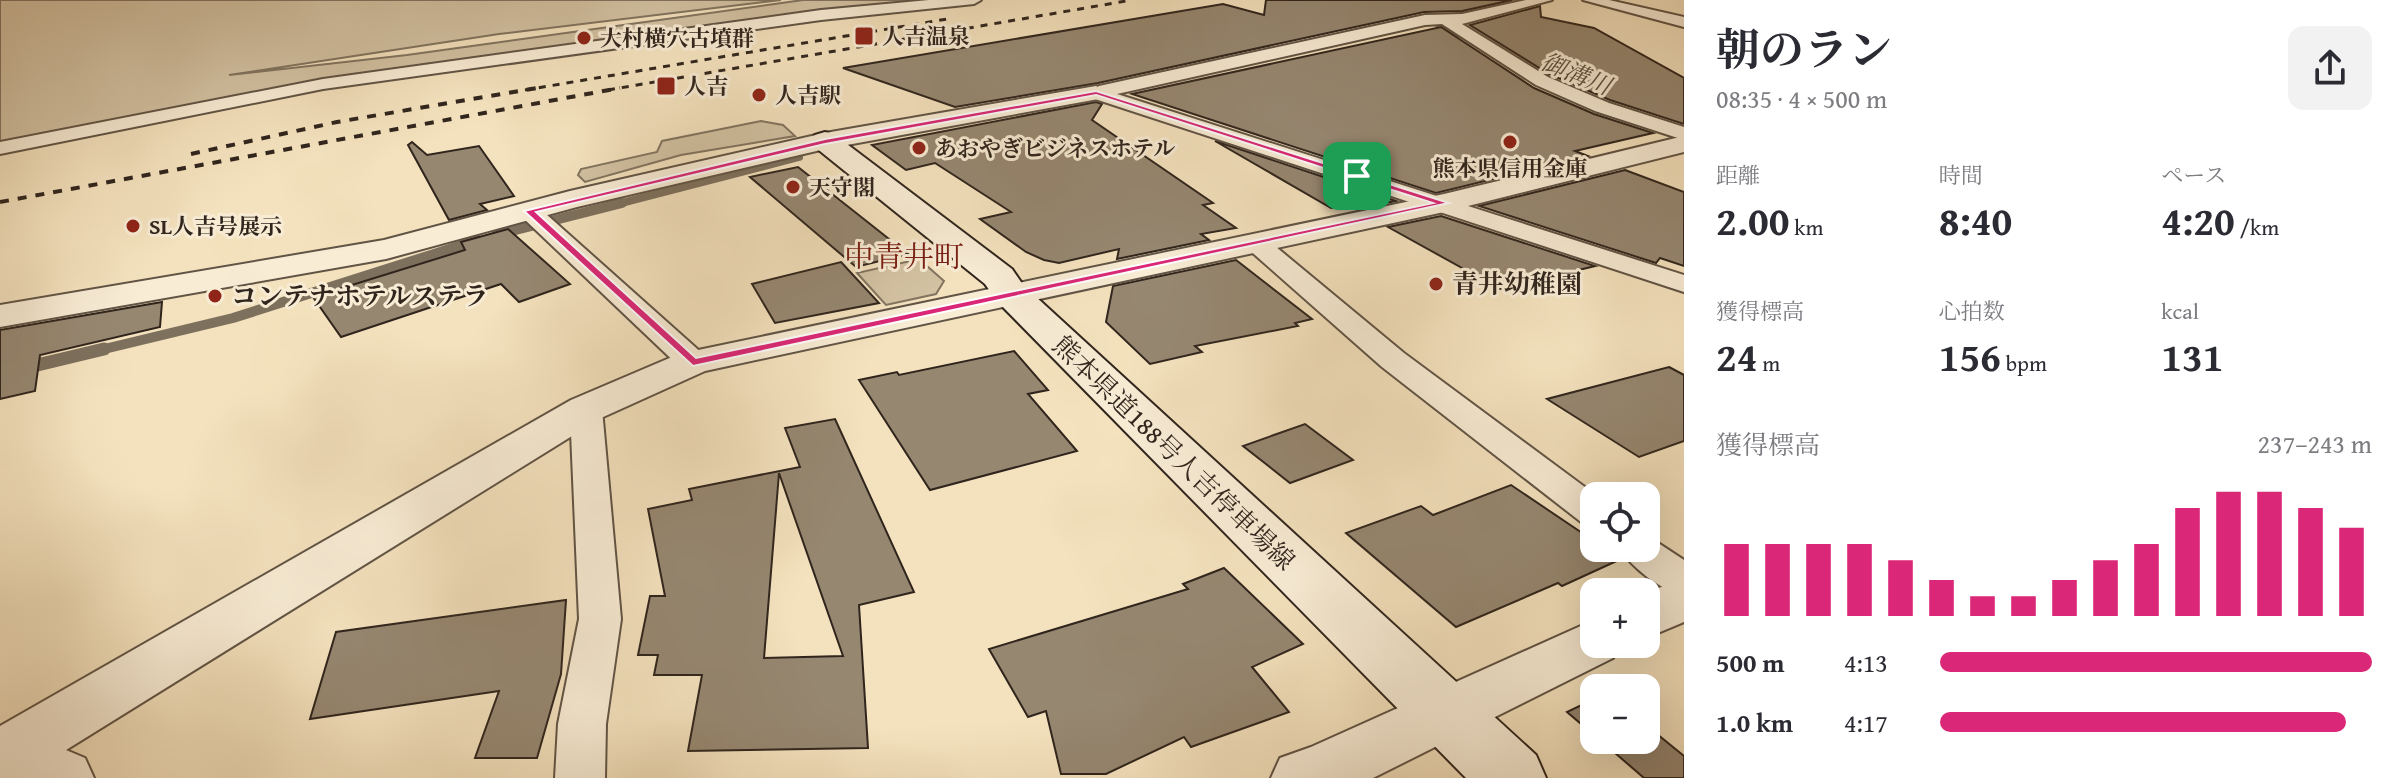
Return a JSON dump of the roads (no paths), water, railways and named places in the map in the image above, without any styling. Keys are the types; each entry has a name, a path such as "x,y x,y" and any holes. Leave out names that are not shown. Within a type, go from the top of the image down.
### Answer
{"main road":[{"name":"熊本県道188号人吉停車場線","path":"825,141 999,277 1010,293 1512,778"}],"street":[{"path":"0,148 339,81 821,15 974,0"},
{"path":"1590,0 1684,22"},
{"path":"0,316 386,249 529,211 825,141 1096,93 1425,20 1446,20 1538,1"},
{"path":"1446,20 1542,81 1602,107 1684,134"},
{"path":"1096,93 1444,203 1684,284"},
{"path":"0,758 586,409 693,362 1444,203 1684,144"},
{"path":"529,211 693,362"},
{"path":"1255,242 1393,360 1580,502"},
{"path":"580,778 582,724 600,619 586,409"},
{"path":"1659,562 1684,581"},
{"path":"1660,610 1684,598"},
{"path":"1302,778 1317,775 1580,649"},
{"path":"0,769 63,778"}],"waterway":[{"name":"御溝川","path":"1453,16 1521,0"},
{"name":"御溝川","path":"1437,24 1467,38"},
{"path":"614,205 799,157"},
{"path":"496,235 622,203"},
{"path":"96,351 233,318 478,240"},
{"path":"0,374 104,349"}],"railway":[{"path":"608,90 1132,0"},
{"path":"525,90 947,19"},
{"path":"191,154 337,122 537,88"},
{"path":"0,202 620,88"}],"place":[{"name":"人吉温泉","path":"864,36"},
{"name":"大村横穴古墳群","path":"584,38"},
{"name":"人吉","path":"666,86"},
{"name":"人吉駅","path":"759,95"},
{"name":"熊本県信用金庫","path":"1510,142"},
{"name":"あおやぎビジネスホテル","path":"919,148"},
{"name":"天守閣","path":"793,187"},
{"name":"SL人吉号展示","path":"133,226"},
{"name":"青井幼稚園","path":"1436,284"},
{"name":"コンテナホテルステラ","path":"215,296"}],"district":[{"name":"中青井町","path":"904,257"}]}
